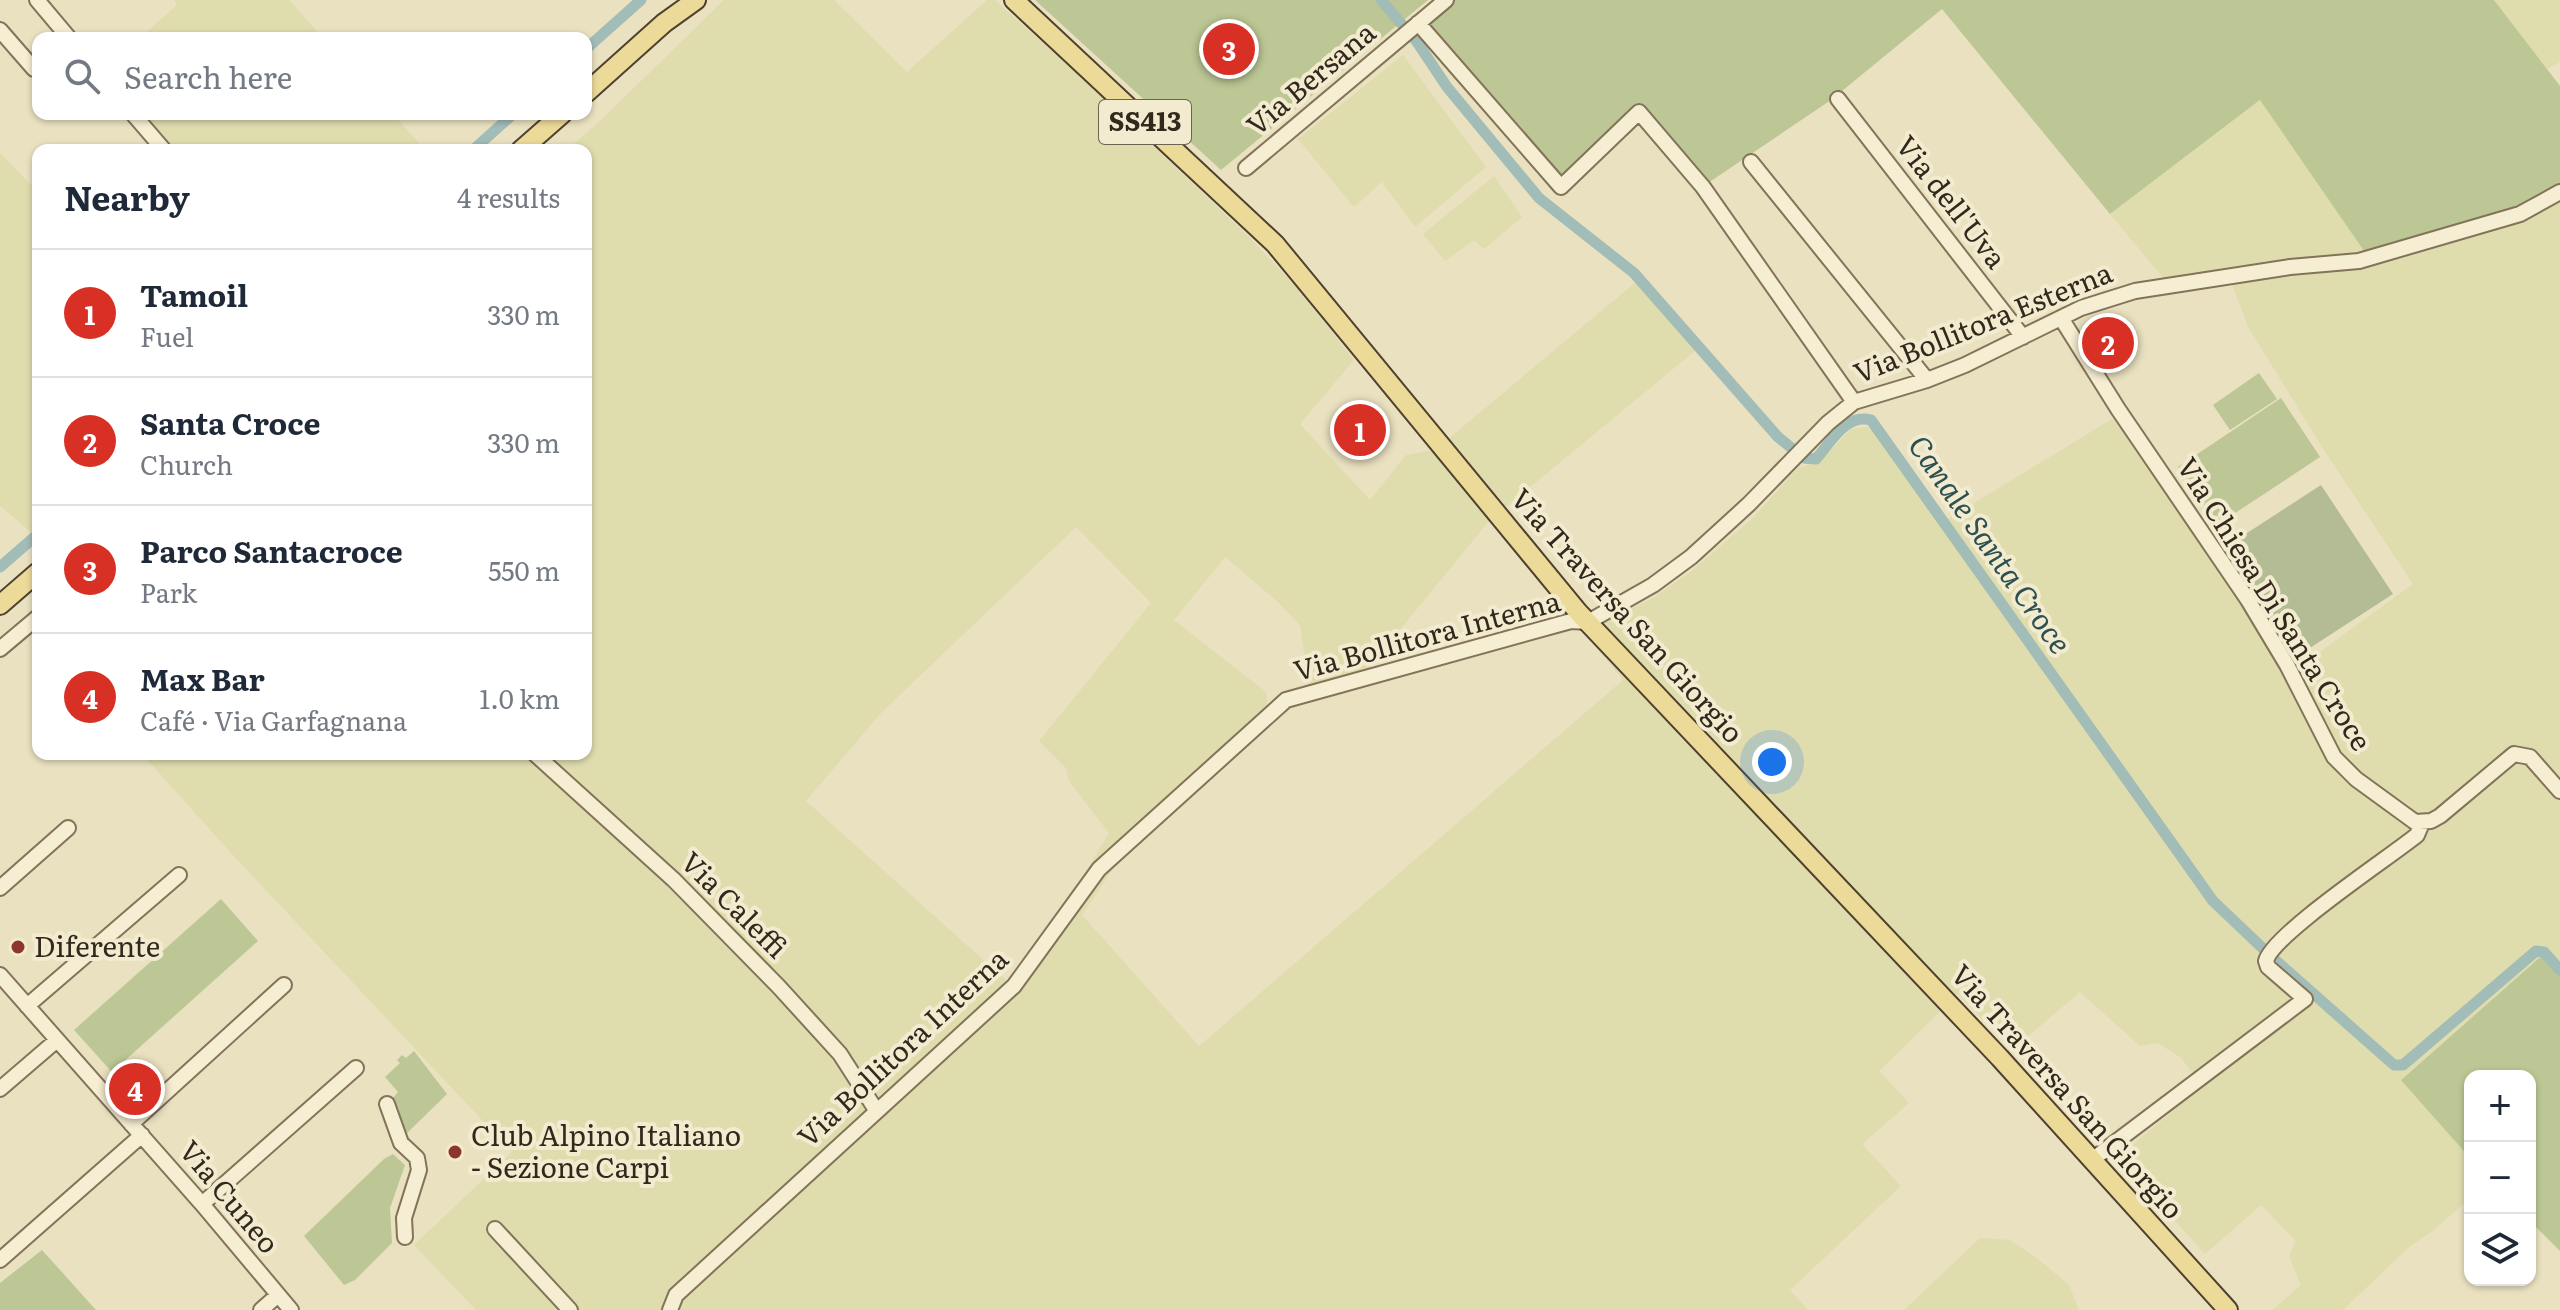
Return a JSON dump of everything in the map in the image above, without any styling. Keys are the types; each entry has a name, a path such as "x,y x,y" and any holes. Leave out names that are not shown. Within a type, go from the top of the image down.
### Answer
{"main road":[{"path":"664,23 682,0"},
{"path":"592,88 664,23 696,0"},
{"name":"Via Traversa San Giorgio","path":"1014,0 1275,244 1588,622 1937,991 2228,1310"},
{"path":"528,144 555,120"},
{"path":"0,605 32,577"}],"street":[{"path":"37,0 64,32"},
{"name":"Via Bersana","path":"1246,168 1446,0"},
{"path":"1417,24 1561,187 1639,112 1703,187 1854,402"},
{"path":"0,30 32,67"},
{"name":"Via dell'Uva","path":"1838,99 2023,337"},
{"path":"138,120 159,144"},
{"path":"1751,162 1927,380"},
{"name":"Via Bollitora Esterna","path":"1588,622 1653,585 1691,557 1841,411 1854,402 1927,380 2081,308 2135,291 2290,267 2359,261 2520,214 2560,192"},
{"name":"Via Chiesa Di Santa Croce","path":"2061,318 2118,409 2248,600 2287,665 2334,757 2356,779 2408,819 2422,823"},
{"name":"Via Bollitora Interna","path":"670,1310 676,1295 1014,986 1099,869 1286,700 1571,621 1588,622"},
{"path":"0,649 32,622"},
{"path":"2092,1160 2305,999 2268,967 2270,952 2309,915 2417,835 2422,823 2440,816 2514,754 2530,757 2560,791"},
{"name":"Via Caleffi","path":"542,760 674,880 769,976 840,1054 876,1110"},
{"path":"0,888 68,828"},
{"path":"27,1006 179,875"},
{"name":"Via Cuneo","path":"0,975 291,1310"},
{"path":"0,1260 284,985"},
{"path":"0,1089 57,1040"},
{"path":"202,1204 356,1068"},
{"path":"387,1104 401,1143 417,1158 419,1170 404,1218 405,1237"},
{"path":"495,1229 570,1310"},
{"path":"261,1310 278,1295"}],"shaded area":[{"path":"174,0 289,0 318,32 147,32 177,5"},
{"path":"724,0 834,0 907,72 987,0 995,0 1249,237 1296,287 1354,360 1300,424 1370,500 1406,455 1435,450 1636,282 1701,346 1489,521 1366,671 1309,684 1300,625 1276,600 1225,557 1174,620 1266,692 1270,722 1113,869 1082,915 1199,1046 1623,680 1584,632 1653,598 1689,573 1752,519 1798,468 1820,461 1851,429 1867,427 1885,438 1946,520 2117,416 2201,537 2288,675 2413,584 2324,450 2248,327 2227,271 2164,279 2110,214 2261,100 2371,261 2560,194 2560,967 2546,952 2401,1079 2464,1151 2464,1203 2409,1247 2343,1310 2272,1310 2301,1285 2289,1256 2296,1241 2261,1205 2205,1254 2118,1157 2203,1086 2181,1058 2158,1043 2140,1046 2080,992 2012,1050 1958,994 1879,1071 1909,1103 1862,1144 1901,1186 1790,1290 1808,1310 476,1310 414,1245 512,1152 147,760 592,760 592,144 574,144","holes":["1076,527 1151,603 1039,741 1066,768 1069,781 1109,833 1085,873 1007,981 806,801 881,713"]},
{"path":"2494,0 2560,0 2560,62 2547,69"},
{"path":"1403,55 1486,167 1415,227 1382,182 1354,207 1298,139"},
{"path":"145,120 398,120 420,144 157,144"},
{"path":"0,153 32,186 32,533 0,506"},
{"path":"1494,176 1522,217 1484,249 1474,240 1445,261 1423,234"},
{"path":"1980,1238 2010,1240 2037,1258 2069,1285 2079,1310 1904,1310"}],"green space":[{"path":"1035,0 1428,0 1221,170"},
{"path":"1454,0 2494,0 2560,86 2560,194 2371,261 2260,100 2110,214 1942,9 1831,100 1708,183 1638,103 1559,179 1428,22"},
{"path":"2259,373 2277,399 2230,430 2213,405"},
{"path":"2281,398 2320,457 2217,525 2178,467"},
{"path":"2321,485 2393,594 2296,657 2224,548"},
{"path":"221,899 258,941 112,1072 74,1030"},
{"path":"2546,952 2560,967 2560,1251 2536,1227 2536,1070 2464,1070 2464,1151 2401,1080"},
{"path":"414,1051 447,1094 400,1140 391,1100 398,1092 385,1077 400,1063 397,1060 402,1055 406,1058"},
{"path":"393,1154 405,1165 390,1208 392,1243 355,1280 344,1285 304,1236 384,1159"},
{"path":"42,1250 96,1310 0,1310 0,1283"}],"waterway":[{"path":"592,44 641,0"},
{"name":"Canale Santa Croce","path":"1381,0 1417,42 1447,87 1539,198 1634,273 1778,437 1804,458 1816,459 1847,425 1862,419 1871,420 2213,901 2394,1065 2403,1065 2536,951 2544,952 2560,970"},
{"path":"480,144 506,120"},
{"path":"0,567 32,539"}],"place":[{"name":"Parco Santacroce","path":"1229,49"},
{"name":"Santa Croce","path":"2108,343"},
{"name":"Tamoil","path":"1360,430"},
{"name":"Diferente","path":"18,947"},
{"name":"Max Bar","path":"135,1089"},
{"name":"Club Alpino Italiano - Sezione Carpi","path":"455,1152"}]}
